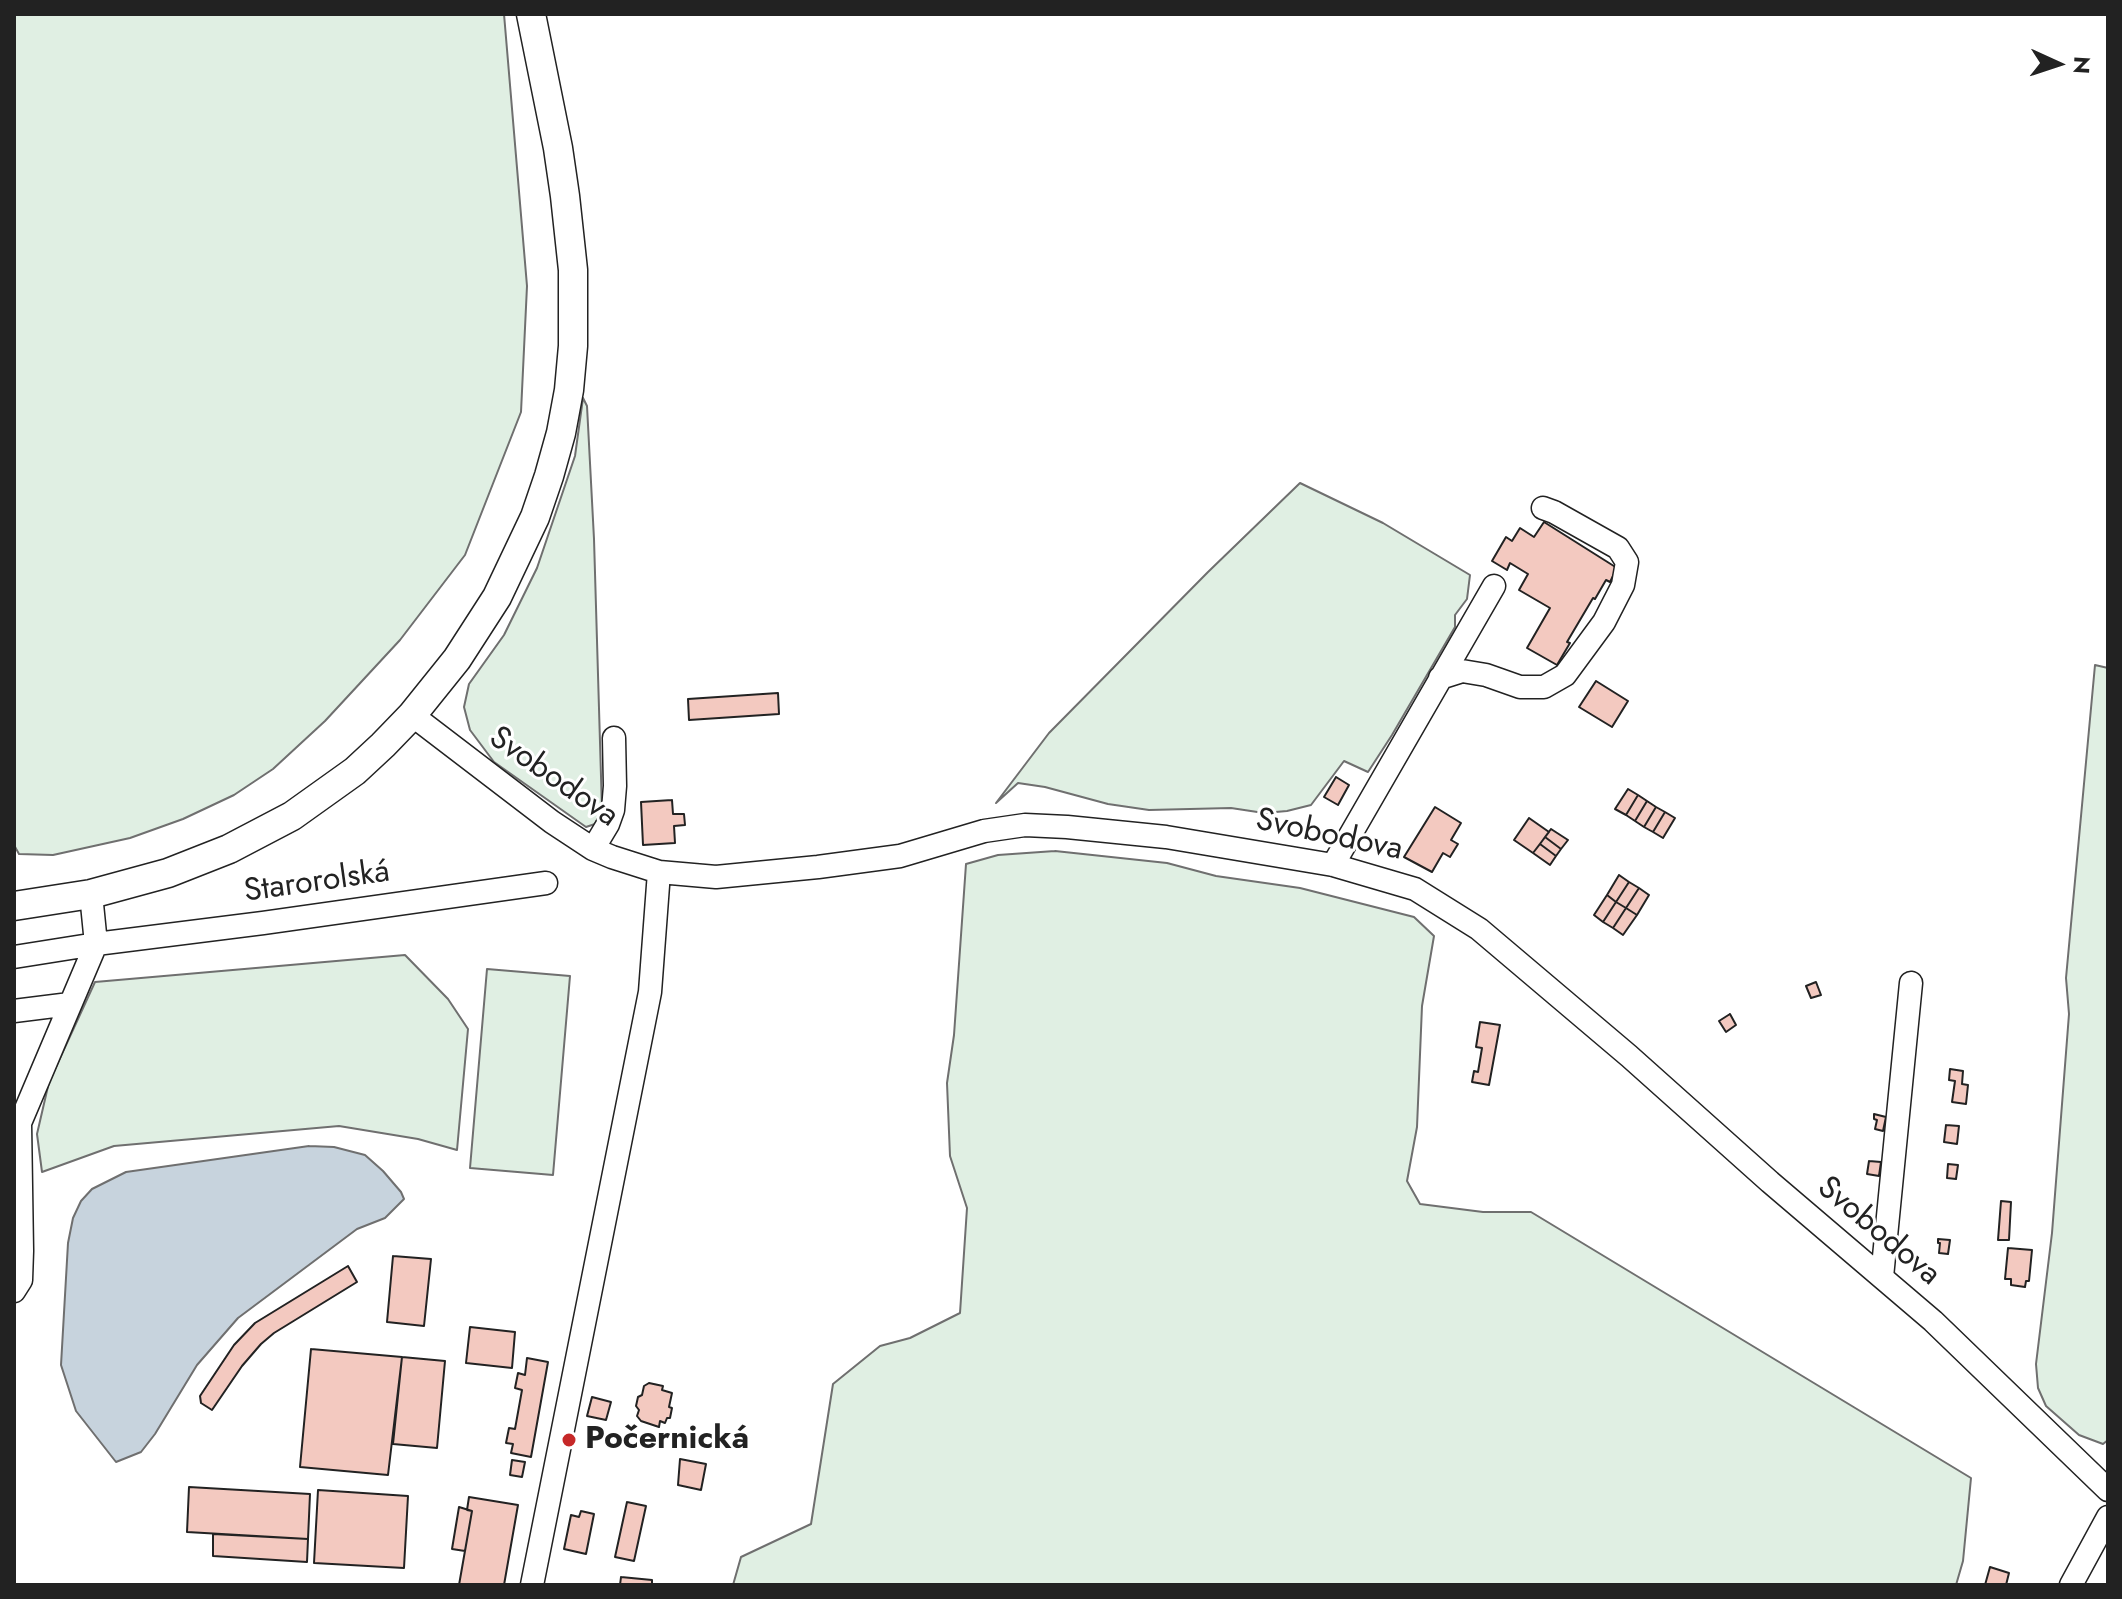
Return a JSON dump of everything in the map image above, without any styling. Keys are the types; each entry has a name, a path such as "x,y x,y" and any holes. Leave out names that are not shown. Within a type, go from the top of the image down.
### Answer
{"main road":[{"path":"14,906 91,894 168,873 259,835 292,816 345,779 383,745 412,715 478,629 517,558 549,476 569,390 573,346 570,239 558,148 531,14"}],"street":[{"path":"1440,678 1462,671 1486,675 1520,687 1544,687 1565,675 1604,622 1623,585 1627,562 1618,548 1543,508"},
{"path":"1333,865 1494,586"},
{"name":"Svobodova","path":"412,715 552,822 593,849 659,872 716,877 818,867 900,856 984,831 1025,825 1166,837 1333,865 1415,889 1479,929 1617,1046 1933,1321 2108,1490"},
{"path":"593,849 613,810 614,738"},
{"path":"532,1585 650,992 659,872"},
{"name":"Starorolská","path":"14,957 546,883"},
{"path":"14,1291 21,1280 20,1123 96,944 91,894"},
{"path":"1882,1277 1911,983"},
{"path":"14,1011 70,1004"},
{"path":"2074,1583 2108,1517"}],"green space":[{"path":"14,14 504,14 527,286 521,412 465,555 400,640 325,721 273,769 234,795 183,819 130,838 53,855 19,854 14,845"},
{"path":"583,398 587,406 594,539 602,810 595,824 586,827 494,762 470,730 464,707 469,684 504,635 537,568 575,456"},
{"path":"1300,483 1383,523 1470,575 1467,599 1455,615 1455,627 1368,772 1344,761 1311,805 1264,813 1231,808 1149,810 1018,783 996,803 1049,733"},
{"path":"2095,665 2108,668 2108,1440 2103,1444 2079,1435 2046,1406 2038,1388 2036,1364 2052,1233 2069,1014 2066,978"},
{"path":"1055,851 1167,863 1216,876 1300,888 1414,917 1434,936 1422,1006 1417,1127 1407,1181 1420,1204 1483,1212 1531,1212 1971,1478 1963,1561 1956,1585 733,1585 741,1557 811,1524 833,1384 880,1346 910,1338 960,1313 967,1208 950,1156 947,1083 954,1035 966,864 998,855"},
{"path":"405,955 448,999 468,1029 457,1150 418,1139 339,1126 114,1146 42,1172 37,1134 49,1082 95,982"},
{"path":"487,969 570,976 553,1175 470,1168"}],"shaded area":[{"path":"309,1146 334,1147 365,1155 383,1171 404,1199 385,1218 357,1229 238,1318 197,1365 141,1452 116,1462 76,1411 61,1365 68,1243 73,1218 81,1201 92,1189 126,1172"}],"building":[{"path":"1544,522 1617,568 1610,582 1606,580 1593,598 1557,665 1527,648 1550,608 1519,590 1528,574 1510,563 1507,570 1492,561 1506,537 1512,541 1520,528 1534,537"},
{"path":"1596,681 1628,701 1612,727 1579,707"},
{"path":"778,693 779,714 689,720 688,699"},
{"path":"1336,777 1349,785 1338,805 1324,797"},
{"path":"1628,789 1638,795 1626,815 1615,809"},
{"path":"1638,795 1647,801 1635,821 1626,815"},
{"path":"672,800 673,814 684,814 685,825 674,826 675,843 643,845 641,802"},
{"path":"1647,801 1656,807 1644,827 1635,821"},
{"path":"1435,807 1461,823 1451,840 1458,844 1450,857 1443,853 1432,872 1404,857"},
{"path":"1656,807 1665,812 1653,832 1644,827"},
{"path":"1665,812 1675,818 1663,838 1653,832"},
{"path":"1529,818 1549,832 1533,853 1514,840"},
{"path":"1551,829 1568,840 1561,849 1545,837"},
{"path":"1545,837 1561,849 1556,856 1540,844"},
{"path":"1540,844 1556,856 1550,865 1533,853"},
{"path":"1619,875 1629,882 1616,902 1607,895"},
{"path":"1629,882 1639,888 1626,908 1616,902"},
{"path":"1639,888 1649,895 1637,915 1626,908"},
{"path":"1607,895 1616,902 1603,922 1594,915"},
{"path":"1616,902 1626,908 1613,928 1603,922"},
{"path":"1626,908 1637,915 1623,935 1613,928"},
{"path":"1816,982 1821,995 1811,998 1806,986"},
{"path":"1730,1014 1736,1025 1726,1032 1719,1021"},
{"path":"1480,1022 1500,1025 1489,1085 1472,1082 1474,1071 1478,1072 1482,1048 1476,1047"},
{"path":"1950,1069 1963,1071 1962,1084 1968,1085 1966,1104 1952,1102 1955,1081 1949,1080"},
{"path":"1874,1114 1886,1117 1883,1131 1875,1129 1877,1120"},
{"path":"1946,1125 1959,1126 1957,1144 1944,1142"},
{"path":"1869,1161 1881,1162 1879,1176 1867,1174"},
{"path":"1948,1164 1958,1165 1956,1179 1947,1178"},
{"path":"2001,1201 2011,1202 2009,1240 1998,1240"},
{"path":"1938,1239 1950,1240 1948,1254 1939,1253"},
{"path":"2008,1248 2032,1250 2029,1281 2026,1281 2025,1287 2011,1285 2011,1279 2005,1279"},
{"path":"393,1256 431,1259 424,1326 387,1322"},
{"path":"348,1266 357,1282 261,1344 212,1410 201,1403 200,1396 234,1345 255,1323"},
{"path":"470,1327 515,1332 512,1368 466,1363"},
{"path":"311,1349 402,1357 388,1475 300,1467"},
{"path":"402,1357 445,1361 437,1448 393,1444"},
{"path":"527,1358 548,1362 531,1457 511,1453 513,1444 506,1443 509,1428 515,1429 522,1390 515,1388 518,1373 525,1375"},
{"path":"649,1383 663,1386 662,1390 672,1393 670,1418 665,1423 660,1421 659,1427 641,1421 637,1416 638,1397"},
{"path":"592,1397 611,1402 606,1420 587,1416"},
{"path":"680,1459 706,1464 701,1490 678,1485"},
{"path":"512,1460 525,1462 522,1477 510,1475"},
{"path":"189,1487 310,1494 308,1539 187,1532"},
{"path":"318,1490 408,1496 404,1568 314,1563"},
{"path":"469,1497 518,1505 504,1585 459,1585 472,1511 467,1510"},
{"path":"627,1502 646,1506 634,1561 615,1557"},
{"path":"459,1507 472,1511 465,1551 452,1549"},
{"path":"581,1511 594,1514 586,1554 564,1549 571,1515 579,1517"},
{"path":"213,1534 308,1539 307,1562 213,1556"},
{"path":"1990,1567 2009,1573 2006,1585 1985,1585"},
{"path":"621,1577 652,1580 652,1585 620,1585"}],"place":[{"name":"Počernická","path":"569,1440"}]}
